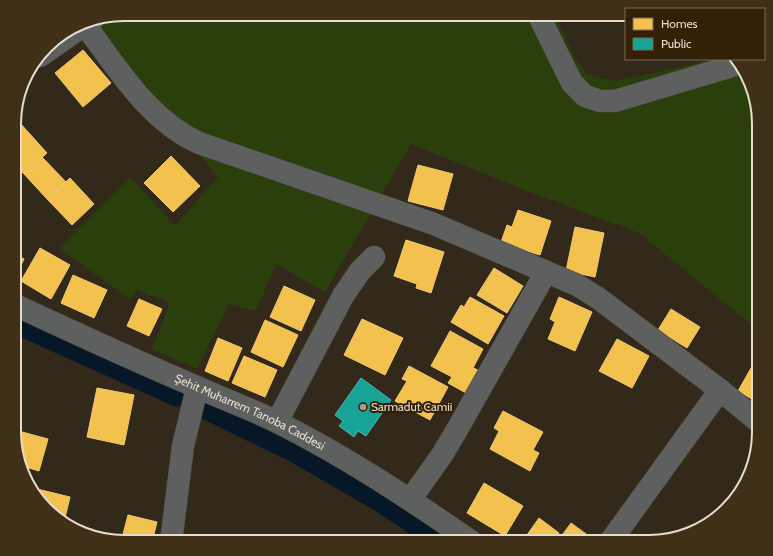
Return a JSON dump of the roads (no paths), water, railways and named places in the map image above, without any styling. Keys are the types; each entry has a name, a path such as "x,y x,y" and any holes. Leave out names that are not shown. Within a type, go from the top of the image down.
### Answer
{"street":[{"path":"541,21 572,83 585,96 600,102 615,101 734,66"},
{"path":"92,26 134,89 157,115 184,136 434,224 576,285 598,298 720,390 752,416"},
{"path":"277,422 343,296 360,271 374,257"},
{"path":"410,500 442,455 546,272"},
{"name":"Şehit Muharrem Tanoba Caddesi","path":"21,308 198,388 242,405 277,422 322,446 410,500 450,535"},
{"path":"172,535 183,446 198,388"},
{"path":"615,535 720,390"}],"waterway":[{"path":"21,325 177,395"},
{"path":"210,410 295,451 378,499 431,534"}],"place":[{"name":"Sarmadut Camii","path":"363,407"}]}
